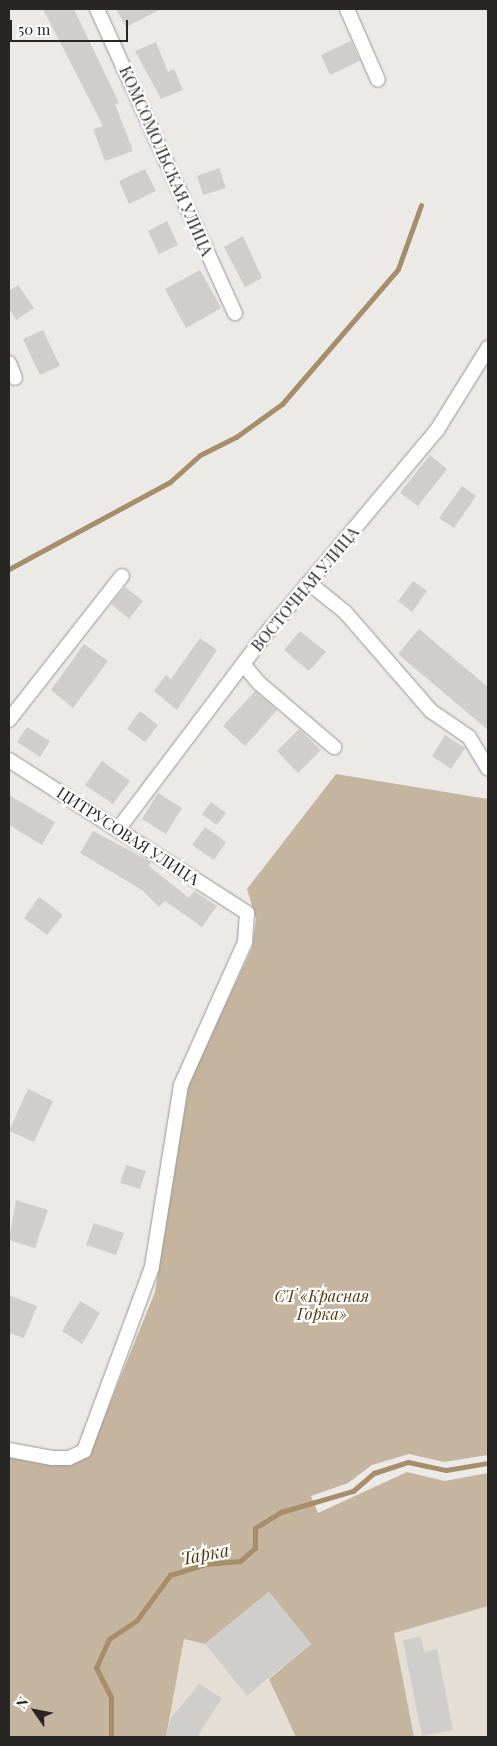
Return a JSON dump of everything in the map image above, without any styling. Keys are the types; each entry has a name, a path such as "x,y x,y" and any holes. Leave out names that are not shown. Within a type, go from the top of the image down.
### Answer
{"street":[{"name":"КОМСОМОЛЬСКАЯ УЛИЦА","path":"97,9 234,313"},
{"path":"347,9 378,80"},
{"name":"ВОСТОЧНАЯ УЛИЦА","path":"119,828 243,664 308,583 437,430 488,348"},
{"path":"9,363 15,378"},
{"path":"9,720 122,576"},
{"path":"308,583 345,612 431,711 469,737 488,769"},
{"path":"243,664 259,684 334,747"},
{"name":"ЦИТРУСОВАЯ УЛИЦА","path":"9,760 119,828 246,912 245,942 181,1084 152,1268 84,1451 69,1458 52,1458 9,1450"}],"shaded area":[{"path":"488,1606 488,1737 414,1737 394,1632"},
{"path":"184,1639 205,1644 247,1696 269,1679 296,1737 166,1737"}],"green space":[{"name":"СТ «Красная Горка»","path":"336,774 488,799 488,1455 444,1462 409,1454 372,1465 348,1483 311,1496 318,1513 407,1472 445,1481 488,1473 488,1606 394,1633 414,1737 296,1737 269,1679 311,1644 269,1592 205,1644 184,1639 166,1737 9,1737 9,1456 70,1465 89,1455 155,1292 189,1082 252,948 256,919 247,889"}],"building":[{"path":"43,9 74,9 119,103 115,104 133,151 105,161 93,129 103,126"},
{"path":"116,9 161,9 126,27"},
{"path":"351,41 360,61 330,75 321,55"},
{"path":"156,42 168,72 174,69 183,90 161,99 135,51"},
{"path":"219,168 226,188 203,195 197,176"},
{"path":"145,169 156,191 129,204 119,181"},
{"path":"167,221 178,245 159,254 148,231"},
{"path":"243,236 262,278 245,287 224,247"},
{"path":"200,270 221,308 186,328 165,289"},
{"path":"18,285 34,308 16,320 9,308 9,291"},
{"path":"43,330 60,366 40,375 23,339"},
{"path":"430,455 447,469 418,506 400,493"},
{"path":"462,486 476,496 454,528 439,518"},
{"path":"413,581 427,591 412,612 398,601"},
{"path":"125,587 143,601 129,619 111,604"},
{"path":"419,629 488,687 488,730 398,654"},
{"path":"300,631 326,652 309,671 284,650"},
{"path":"200,638 217,650 177,710 154,691 166,675 171,679"},
{"path":"84,644 108,661 73,708 51,690"},
{"path":"255,691 277,710 245,746 223,726"},
{"path":"140,711 158,725 145,742 127,729"},
{"path":"27,727 50,741 40,757 17,742"},
{"path":"299,729 321,750 298,773 277,751"},
{"path":"445,735 465,748 451,769 432,756"},
{"path":"102,761 130,781 113,804 85,785"},
{"path":"158,793 182,808 166,834 142,819"},
{"path":"9,795 55,822 42,845 9,825"},
{"path":"211,802 226,813 217,825 202,814"},
{"path":"205,827 226,842 214,860 192,845"},
{"path":"93,831 151,862 149,866 189,898 194,891 217,906 202,927 165,901 159,907 142,890 80,853"},
{"path":"39,897 63,915 47,935 24,918"},
{"path":"28,1089 53,1101 34,1142 9,1131"},
{"path":"126,1165 146,1171 140,1189 120,1183"},
{"path":"16,1200 48,1210 35,1248 9,1240"},
{"path":"94,1223 124,1233 116,1255 86,1245"},
{"path":"9,1295 37,1306 24,1338 9,1333"},
{"path":"80,1301 100,1313 82,1344 62,1331"},
{"path":"269,1592 311,1644 247,1696 205,1644"},
{"path":"421,1637 424,1652 437,1649 453,1730 422,1736 403,1640"},
{"path":"199,1684 222,1698 197,1737 166,1737 171,1718"}],"waterway":[{"path":"9,569 170,482 200,455 236,437 282,404 398,269 421,205"},
{"name":"Тарка","path":"111,1737 111,1697 96,1668 109,1639 137,1620 170,1575 206,1564 240,1561 255,1548 255,1528 281,1512 353,1491 374,1473 408,1462 446,1470 488,1463"}]}
